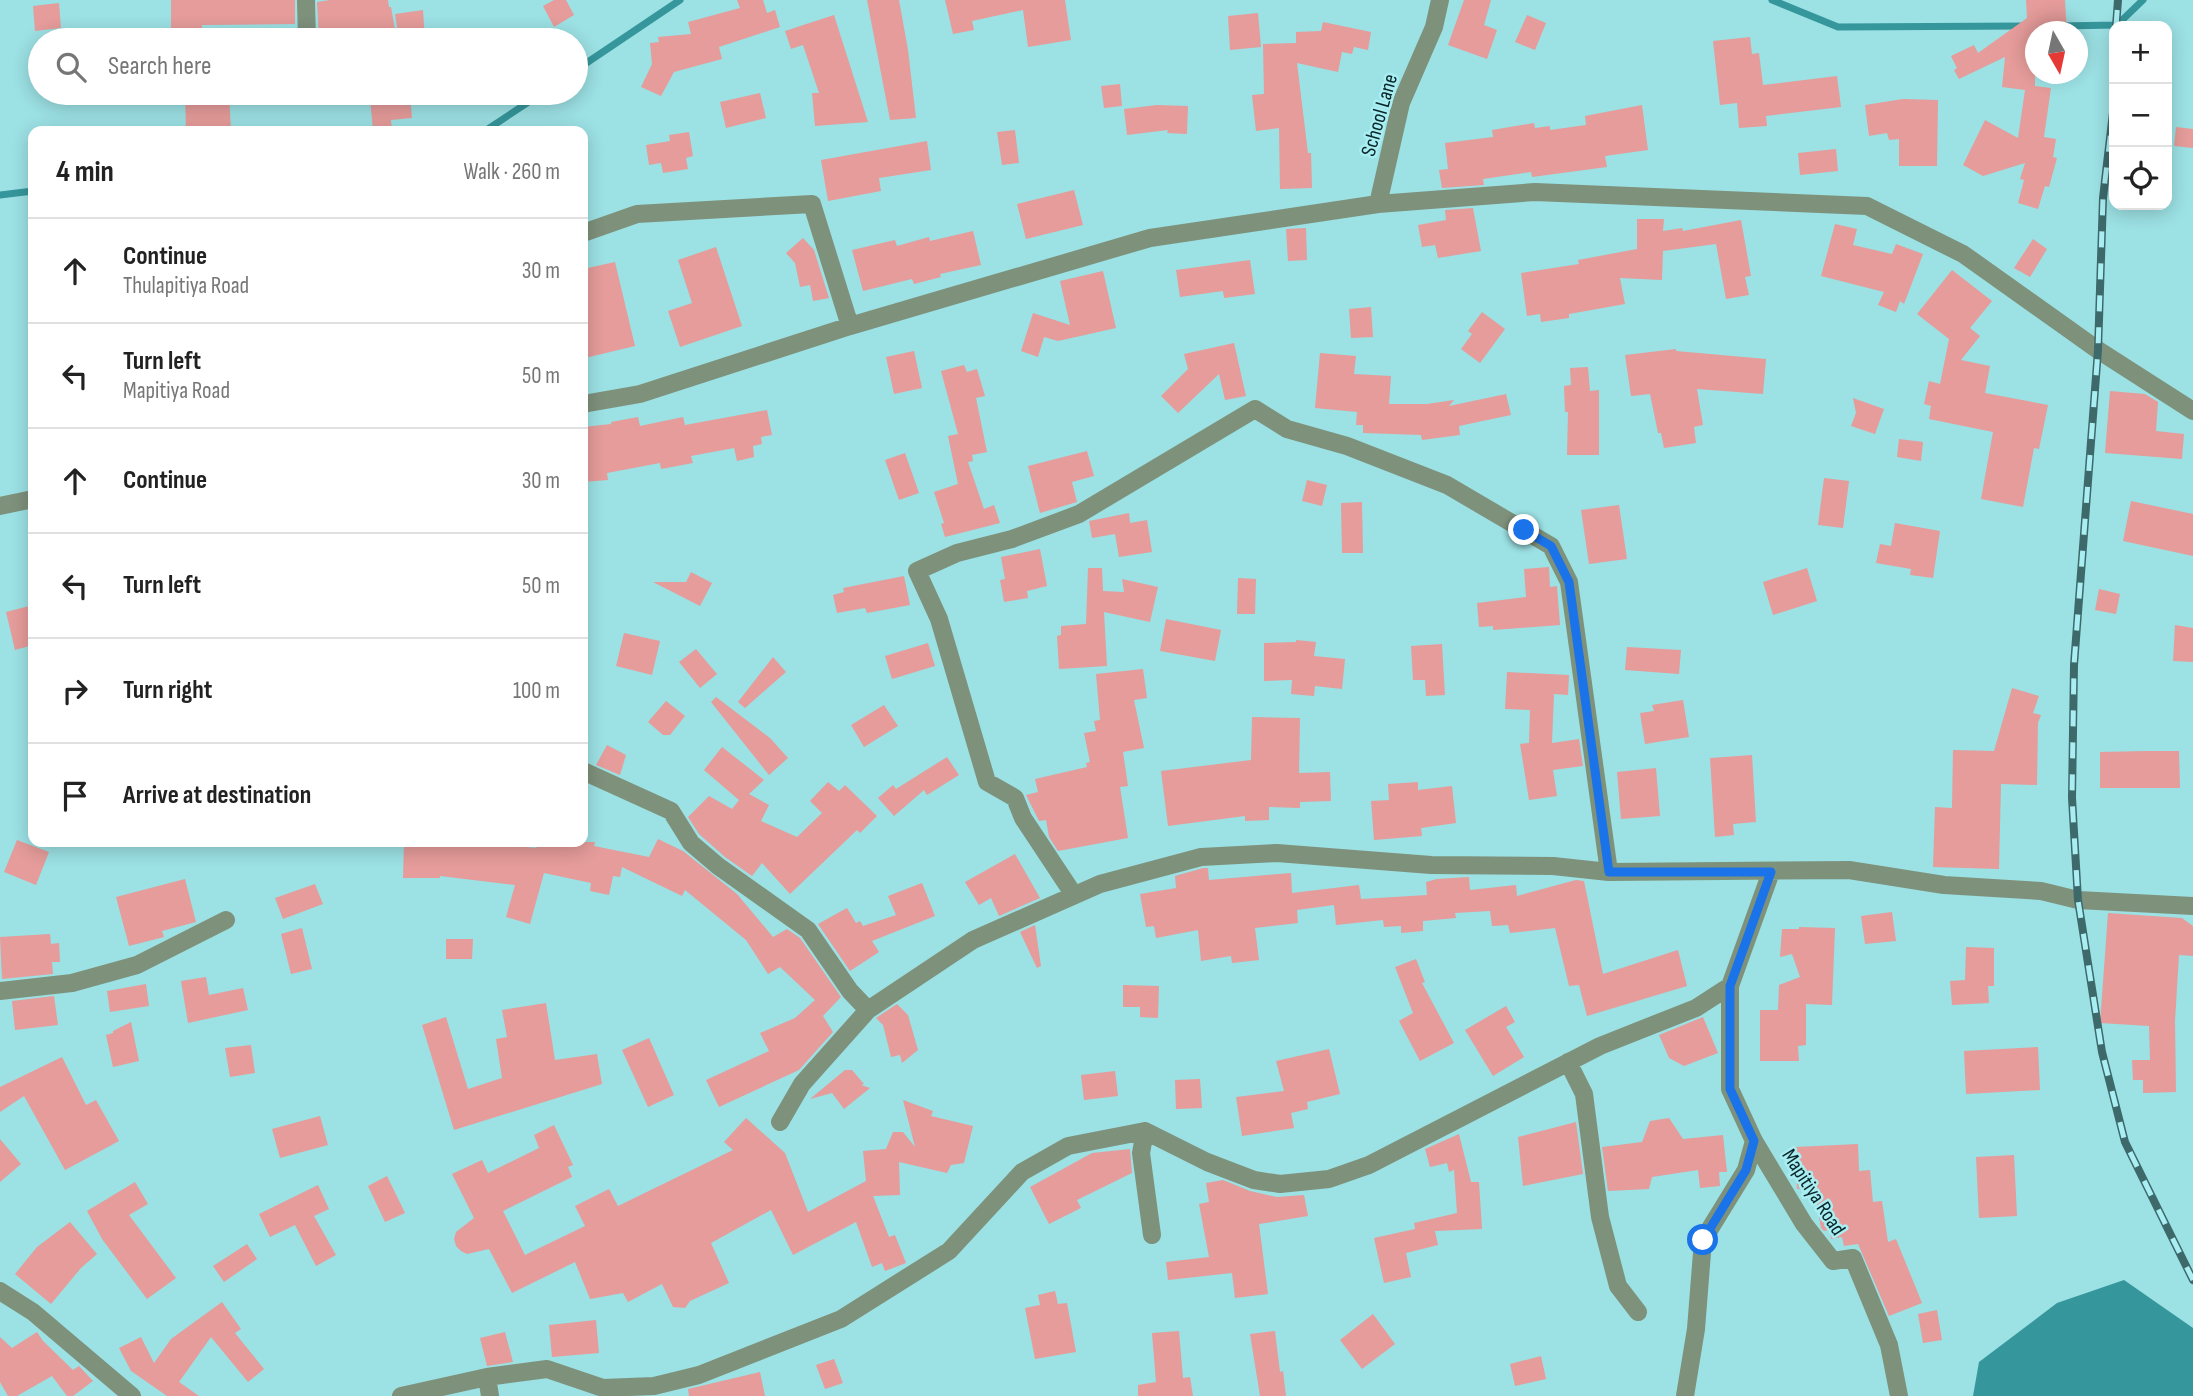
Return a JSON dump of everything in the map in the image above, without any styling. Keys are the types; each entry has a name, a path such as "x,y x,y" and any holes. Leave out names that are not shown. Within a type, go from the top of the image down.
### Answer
{"street":[{"path":"306,0 307,28"},
{"name":"School Lane","path":"1378,204 1401,103 1434,27 1440,0"},
{"path":"588,403 640,394 850,326 1150,238 1378,204 1535,192 1867,206 1963,254 2098,350 2193,411"},
{"path":"588,231 637,214 813,204 850,326"},
{"path":"1074,895 1023,818 1015,798 987,782 939,619 917,571 957,553 1012,539 1079,514 1255,409 1287,429 1347,446 1447,485 1551,546 1569,582 1609,872"},
{"path":"0,506 28,500"},
{"path":"588,773 671,811 691,843 718,866 808,930 850,991 868,1010"},
{"path":"780,1122 802,1084 868,1010 972,940 1100,884 1201,857 1264,854 1431,865 1553,866 1609,872 1849,870 1944,885 2041,891 2078,900 2193,906"},
{"name":"Mapitiya Road","path":"1771,872 1730,986 1730,1089 1754,1141 1804,1224 1833,1261 1853,1258 1889,1345 1899,1396"},
{"path":"0,991 72,982 137,965 226,920"},
{"path":"401,1396 487,1377 547,1370 603,1388 654,1386 699,1375 841,1319 949,1251 1022,1172 1068,1146 1145,1131 1207,1162 1254,1180 1280,1184 1329,1179 1368,1166 1568,1062 1696,1008 1730,986"},
{"path":"1568,1062 1584,1094 1600,1217 1618,1286 1638,1312"},
{"path":"1145,1131 1141,1153 1152,1235"},
{"path":"1685,1396 1696,1329 1703,1240 1746,1170 1754,1141"},
{"path":"0,1292 33,1312 132,1396"},
{"path":"487,1377 490,1396"}],"water":[{"path":"2124,1280 2193,1328 2193,1396 1973,1396 1979,1362 2057,1303"}],"building":[{"path":"171,0 295,0 295,24 171,28"},
{"path":"388,0 395,28 318,28 317,2"},
{"path":"554,0 566,0 574,15 554,27 543,6"},
{"path":"737,0 763,0 767,13 775,10 780,27 719,47 722,59 674,72 661,96 641,87 652,64 650,43 659,42 658,37 691,34 688,22 740,8"},
{"path":"867,0 899,0 916,118 890,120"},
{"path":"945,0 1065,0 1071,40 1028,47 1023,10 972,21 974,30 953,34"},
{"path":"1464,0 1491,0 1484,25 1497,30 1487,59 1448,45"},
{"path":"2026,0 2065,0 2066,21 2025,21 2025,84 2051,88 2044,137 2056,139 2053,157 2057,158 2049,187 2045,186 2038,209 2018,203 2024,180 2020,179 2025,163 1983,176 1963,165 1985,120 2018,138 2025,90 2002,87 2005,57 1959,79 1951,56 1974,45 1978,53 2027,18"},
{"path":"59,3 61,28 35,28 33,6"},
{"path":"423,10 424,28 397,28 395,14"},
{"path":"1258,13 1261,47 1230,50 1228,16"},
{"path":"834,15 868,122 815,126 812,93 819,93 803,45 791,49 785,31"},
{"path":"1527,15 1546,23 1535,50 1515,42"},
{"path":"1323,22 1371,32 1368,50 1354,47 1352,54 1342,52 1338,72 1297,63 1308,153 1311,153 1312,188 1280,189 1279,128 1256,131 1252,95 1264,94 1263,44 1296,43 1296,32 1321,31"},
{"path":"1750,37 1752,54 1759,53 1763,85 1837,76 1841,107 1766,116 1767,126 1739,128 1737,103 1720,105 1713,41"},
{"path":"1120,84 1122,106 1104,108 1101,86"},
{"path":"760,93 766,118 726,128 720,102"},
{"path":"1903,99 1938,100 1937,166 1899,166 1899,139 1889,140 1887,133 1869,136 1865,105"},
{"path":"185,105 230,105 231,126 186,126"},
{"path":"371,105 411,105 412,118 391,120 392,126 373,126"},
{"path":"1157,105 1188,106 1187,134 1167,133 1168,130 1127,135 1124,109"},
{"path":"1642,105 1648,150 1605,156 1607,167 1532,177 1531,172 1483,179 1484,185 1442,188 1439,170 1448,169 1445,143 1493,137 1492,130 1534,123 1535,128 1550,126 1550,130 1586,125 1585,116"},
{"path":"2176,127 2193,129 2193,148 2174,146"},
{"path":"1015,130 1019,163 1002,165 997,132"},
{"path":"689,132 693,156 686,158 688,169 663,173 661,163 649,165 646,145 670,141 669,135"},
{"path":"927,141 931,170 879,178 881,191 828,201 821,160"},
{"path":"1836,149 1838,171 1800,175 1798,153"},
{"path":"1074,190 1083,225 1026,239 1017,204"},
{"path":"1473,208 1481,251 1438,258 1435,245 1422,247 1418,225 1446,220 1445,210"},
{"path":"1637,219 1664,219 1663,231 1682,228 1683,231 1741,220 1751,276 1745,277 1749,295 1726,299 1716,244 1663,251 1662,280 1620,278 1625,304 1541,322 1540,314 1527,316 1521,273 1579,264 1578,260 1637,249"},
{"path":"1835,224 1857,229 1853,245 1892,254 1896,244 1923,254 1904,304 1900,301 1896,312 1878,305 1884,292 1821,276"},
{"path":"1306,228 1307,260 1288,261 1286,229"},
{"path":"973,231 981,265 940,274 941,277 914,284 912,279 863,291 852,250 895,240 897,246 929,237 930,241"},
{"path":"803,238 814,250 829,298 813,301 810,285 800,287 795,263 786,253"},
{"path":"2033,239 2047,249 2030,277 2014,268"},
{"path":"716,247 742,326 680,347 668,311 692,303 678,260"},
{"path":"1250,260 1255,294 1224,298 1223,291 1180,297 1176,270"},
{"path":"615,262 635,346 588,357 588,268"},
{"path":"1952,270 1992,301 1970,328 1980,336 1961,360 1990,366 1985,393 2048,405 2039,449 2034,448 2023,507 1981,499 1993,432 1929,419 1931,406 1924,404 1929,381 1940,384 1949,339 1917,314"},
{"path":"1103,271 1116,328 1058,341 1044,337 1038,357 1021,351 1033,313 1070,325 1060,281"},
{"path":"1371,307 1373,337 1351,338 1349,309"},
{"path":"1482,312 1505,329 1480,363 1461,349 1472,334 1468,331"},
{"path":"1234,343 1246,396 1225,400 1219,374 1178,413 1161,396 1188,369 1184,354"},
{"path":"1676,349 1766,359 1763,394 1697,389 1703,425 1694,427 1696,443 1664,448 1650,394 1631,396 1625,355"},
{"path":"914,351 922,388 894,394 886,357"},
{"path":"1320,353 1356,356 1354,374 1391,376 1389,404 1427,404 1454,400 1449,406 1506,394 1511,415 1459,426 1460,435 1422,440 1421,435 1363,433 1363,425 1356,425 1357,412 1315,408"},
{"path":"964,365 967,372 977,369 985,396 976,398 987,452 972,455 973,461 968,462 984,509 994,505 1000,523 945,537 941,524 944,523 934,492 958,484 948,436 958,434 941,371"},
{"path":"1588,367 1590,391 1599,390 1599,455 1567,455 1568,412 1565,412 1564,386 1571,385 1570,368"},
{"path":"2110,391 2145,394 2158,402 2156,431 2184,434 2182,459 2105,453"},
{"path":"1853,398 1884,409 1875,434 1851,426 1856,413"},
{"path":"767,410 772,435 761,437 762,444 753,446 754,457 737,461 734,448 691,456 693,463 661,469 660,463 607,473 608,480 588,482 588,426 638,417 640,426 683,417 685,425"},
{"path":"1899,439 1923,442 1921,461 1897,457"},
{"path":"1087,451 1094,476 1072,482 1077,502 1040,513 1028,466"},
{"path":"905,453 919,493 899,500 885,460"},
{"path":"1824,478 1849,481 1843,528 1818,525"},
{"path":"1307,480 1327,485 1322,506 1302,501"},
{"path":"2131,501 2193,514 2193,556 2123,541"},
{"path":"1362,502 1363,553 1342,553 1341,503"},
{"path":"1619,505 1627,559 1589,564 1581,510"},
{"path":"1129,513 1130,523 1147,520 1152,552 1119,557 1115,534 1092,538 1089,521"},
{"path":"1895,523 1940,531 1933,578 1910,575 1911,569 1876,563 1880,544 1891,546"},
{"path":"1040,549 1047,586 1027,591 1028,598 1004,602 1000,580 1005,579 1001,557"},
{"path":"1549,567 1550,587 1557,586 1560,625 1493,630 1493,626 1479,627 1477,603 1526,597 1524,569"},
{"path":"1088,568 1102,568 1103,591 1124,592 1122,579 1158,587 1150,622 1104,612 1107,666 1059,669 1057,636 1061,635 1061,626 1086,624"},
{"path":"1807,568 1817,601 1773,615 1763,582"},
{"path":"691,572 712,583 700,606 653,582 686,582"},
{"path":"904,576 910,605 867,613 865,608 837,613 833,595 844,592 843,588"},
{"path":"1238,578 1256,579 1255,614 1237,614"},
{"path":"2099,589 2120,594 2116,614 2095,610"},
{"path":"28,606 28,646 15,650 6,612"},
{"path":"1166,619 1221,630 1215,661 1160,651"},
{"path":"2175,625 2193,628 2193,662 2173,661"},
{"path":"624,633 660,641 652,675 616,666"},
{"path":"1296,640 1316,642 1314,656 1345,659 1342,689 1315,686 1314,696 1291,694 1292,680 1264,681 1264,643"},
{"path":"928,643 935,666 892,679 885,656"},
{"path":"1442,644 1445,695 1426,696 1425,680 1413,680 1411,646"},
{"path":"1627,647 1681,650 1679,674 1625,670"},
{"path":"696,649 717,674 700,688 679,662"},
{"path":"773,657 786,672 745,708 738,702"},
{"path":"1143,669 1147,698 1134,700 1144,748 1123,752 1128,786 1120,787 1128,838 1058,851 1049,837 1046,820 1039,821 1026,795 1038,792 1035,779 1087,767 1086,763 1090,762 1084,733 1096,731 1094,721 1100,720 1096,674"},
{"path":"1507,672 1569,675 1568,695 1554,694 1552,743 1579,739 1583,766 1553,770 1557,796 1529,800 1520,744 1529,743 1530,710 1505,709"},
{"path":"2012,688 2039,696 2033,713 2041,715 2038,723 2037,785 2001,784 1999,869 1933,867 1935,807 1952,808 1953,750 1994,751"},
{"path":"716,697 770,738 788,758 769,775 711,702"},
{"path":"1683,700 1689,737 1645,744 1640,713 1654,711 1652,705"},
{"path":"666,701 685,716 670,735 663,735 648,722"},
{"path":"884,705 898,726 864,747 851,725"},
{"path":"1252,717 1300,718 1299,773 1330,772 1331,801 1300,802 1300,808 1269,807 1269,820 1245,821 1245,816 1168,826 1161,771 1251,760"},
{"path":"607,745 626,755 620,775 596,765"},
{"path":"722,747 764,780 749,794 769,805 761,821 797,837 822,813 810,801 828,782 839,791 845,785 877,816 860,833 857,830 790,894 762,863 752,876 725,857 699,834 688,817 709,796 732,809 739,800 704,770"},
{"path":"2179,751 2180,788 2100,788 2100,752"},
{"path":"1752,755 1756,822 1733,824 1734,835 1715,837 1710,758"},
{"path":"947,757 959,775 927,795 924,790 894,816 878,798 893,785 896,789"},
{"path":"1656,768 1660,816 1621,819 1617,772"},
{"path":"1418,782 1418,790 1452,786 1456,823 1421,828 1422,836 1374,840 1371,801 1389,800 1388,784"},
{"path":"658,839 683,851 737,894 773,937 787,929 800,938 841,997 823,1016 833,1032 799,1070 719,1107 706,1080 769,1051 760,1033 795,1018 815,1000 780,967 768,974 746,940 685,890 682,896 622,867 620,877 613,876 609,895 590,891 591,883 544,873 530,924 506,917 515,885 440,876 403,878 404,847 588,847 588,842 595,842 594,846 649,857"},
{"path":"17,840 28,844 28,847 49,852 36,885 4,872"},
{"path":"1015,854 1040,898 999,916 991,898 979,905 965,882"},
{"path":"1208,868 1209,880 1291,873 1292,893 1359,885 1361,899 1427,895 1426,882 1437,879 1469,877 1470,890 1516,885 1517,896 1576,880 1584,881 1603,974 1678,950 1687,986 1587,1016 1579,985 1569,986 1555,928 1510,933 1508,925 1492,926 1490,911 1455,913 1456,918 1423,921 1423,931 1401,933 1401,926 1384,927 1383,920 1336,925 1334,905 1297,910 1298,923 1255,928 1259,960 1232,963 1231,956 1201,961 1198,930 1156,938 1154,926 1146,927 1140,894 1176,888 1175,876"},
{"path":"185,879 196,922 162,931 164,937 129,946 116,897"},
{"path":"922,883 935,916 872,941 879,952 850,971 818,924 847,908 856,923 860,921 863,926 896,915 888,896"},
{"path":"315,884 323,904 283,919 275,898"},
{"path":"1892,912 1896,941 1865,944 1861,916"},
{"path":"2108,913 2182,918 2193,926 2193,956 2179,955 2175,1021 2176,1092 2143,1093 2143,1080 2133,1080 2132,1060 2150,1060 2149,1026 2100,1023"},
{"path":"1035,925 1041,966 1037,968 1020,932"},
{"path":"302,928 312,969 291,974 281,934"},
{"path":"1835,928 1832,1005 1806,1004 1806,1045 1798,1046 1799,1061 1760,1061 1760,1010 1778,1010 1779,985 1800,977 1792,954 1780,957 1782,929"},
{"path":"50,934 51,944 59,943 60,962 52,962 53,974 2,979 0,937"},
{"path":"446,939 473,939 472,959 446,959"},
{"path":"1966,947 1994,948 1994,986 1988,986 1989,1003 1952,1005 1950,981 1965,980"},
{"path":"1416,959 1425,982 1422,983 1454,1043 1420,1061 1399,1021 1413,1013 1395,967"},
{"path":"206,977 209,995 243,988 248,1010 188,1023 181,981"},
{"path":"146,984 149,1006 110,1012 107,991"},
{"path":"1123,985 1159,986 1158,1018 1140,1017 1140,1007 1123,1007"},
{"path":"54,996 58,1025 15,1030 12,1001"},
{"path":"546,1003 555,1060 597,1054 602,1084 454,1130 422,1025 446,1017 468,1089 502,1078 496,1039 507,1037 502,1010"},
{"path":"897,1004 908,1015 918,1050 902,1063 900,1055 891,1057 883,1025 876,1018"},
{"path":"1506,1006 1515,1022 1506,1027 1524,1057 1493,1076 1465,1030"},
{"path":"1703,1017 1718,1053 1684,1066 1669,1058 1659,1035"},
{"path":"131,1022 139,1061 113,1067 106,1035"},
{"path":"649,1038 674,1095 648,1107 622,1050"},
{"path":"251,1045 255,1073 230,1077 225,1048"},
{"path":"2038,1047 2040,1090 1966,1094 1964,1051"},
{"path":"1329,1049 1340,1094 1307,1102 1308,1109 1291,1113 1294,1128 1242,1136 1236,1097 1284,1091 1276,1061"},
{"path":"62,1057 86,1105 96,1100 119,1141 65,1170 24,1096 0,1112 0,1087"},
{"path":"845,1070 852,1070 864,1084 861,1085 870,1088 844,1109 832,1093 810,1099"},
{"path":"1115,1071 1118,1096 1084,1100 1081,1075"},
{"path":"1200,1079 1202,1108 1176,1109 1175,1080"},
{"path":"903,1100 933,1111 931,1116 973,1126 964,1163 951,1165 947,1173 899,1162 900,1195 873,1196 889,1237 895,1235 906,1263 885,1271 882,1263 872,1267 856,1222 793,1255 771,1210 711,1243 729,1283 690,1301 685,1308 673,1307 662,1284 628,1302 623,1293 590,1299 575,1262 512,1293 489,1249 467,1254 456,1246 456,1232 474,1218 452,1174 482,1160 488,1173 539,1148 534,1135 554,1125 573,1165 568,1167 572,1177 503,1211 525,1255 585,1226 575,1206 609,1189 618,1206 733,1150 724,1142 746,1118 785,1153 808,1212 866,1181 863,1151 886,1149 893,1132 903,1132 915,1147"},
{"path":"320,1116 328,1145 280,1158 272,1129"},
{"path":"1669,1118 1683,1139 1723,1135 1727,1172 1719,1172 1720,1186 1700,1188 1698,1170 1652,1177 1649,1189 1608,1191 1602,1147 1642,1142 1650,1121"},
{"path":"1576,1122 1583,1174 1523,1186 1518,1137"},
{"path":"1459,1134 1471,1182 1479,1182 1482,1229 1435,1231 1438,1245 1406,1253 1411,1277 1384,1283 1374,1238 1415,1229 1414,1223 1457,1213 1454,1170 1449,1172 1447,1163 1430,1167 1425,1149"},
{"path":"0,1139 21,1164 0,1182"},
{"path":"1858,1144 1859,1171 1870,1170 1873,1202 1882,1201 1888,1242 1896,1239 1922,1303 1889,1316 1858,1244 1844,1246 1842,1237 1831,1239 1830,1230 1824,1231 1821,1228 1814,1188 1797,1189 1795,1147"},
{"path":"1130,1149 1132,1173 1077,1200 1081,1208 1049,1224 1030,1187 1092,1153"},
{"path":"2014,1155 2017,1216 1979,1218 1976,1157"},
{"path":"387,1176 405,1213 385,1222 368,1186"},
{"path":"1223,1180 1250,1191 1277,1197 1304,1195 1308,1216 1259,1224 1268,1294 1235,1298 1232,1273 1168,1280 1166,1262 1209,1257 1199,1204 1209,1202 1206,1183"},
{"path":"135,1182 148,1204 129,1215 176,1278 147,1299 102,1239 87,1211"},
{"path":"318,1185 329,1209 314,1216 336,1255 316,1266 295,1225 270,1237 259,1214"},
{"path":"70,1222 97,1254 81,1268 51,1304 15,1274 37,1247"},
{"path":"247,1244 257,1259 224,1282 213,1266"},
{"path":"1055,1291 1058,1304 1067,1303 1076,1352 1035,1359 1025,1308 1040,1305 1038,1295"},
{"path":"222,1302 241,1329 235,1333 264,1369 248,1382 211,1337 179,1382 199,1396 167,1396 131,1371 119,1348 141,1337 154,1363 171,1339"},
{"path":"1937,1310 1942,1340 1923,1343 1918,1314"},
{"path":"1373,1314 1395,1344 1362,1369 1340,1340"},
{"path":"596,1320 599,1353 552,1357 549,1325"},
{"path":"1179,1331 1183,1378 1190,1377 1193,1396 1138,1396 1138,1385 1156,1382 1152,1333"},
{"path":"1275,1331 1286,1396 1260,1396 1250,1334"},
{"path":"37,1332 73,1370 79,1366 93,1381 73,1396 67,1396 52,1376 17,1396 8,1396 0,1382 0,1337 12,1348"},
{"path":"505,1332 513,1362 487,1366 480,1338"},
{"path":"1541,1356 1546,1379 1515,1386 1510,1364"},
{"path":"834,1359 843,1383 825,1389 816,1365"},
{"path":"760,1372 765,1396 689,1396 688,1389"}],"waterway":[{"path":"588,62 680,0"},
{"path":"1772,0 1838,27 2025,26"},
{"path":"2088,25 2117,25 2143,0"},
{"path":"492,126 524,105"},
{"path":"0,195 28,192"}],"railway":[{"path":"2116,21 2118,0"},
{"path":"2109,147 2103,198 2098,350 2074,665 2072,798 2078,900 2102,1052 2125,1142 2193,1280"}],"route":[{"path":"1524,530 1551,546 1569,582 1609,872 1771,872 1730,986 1730,1089 1754,1141 1746,1170 1703,1240"}]}
